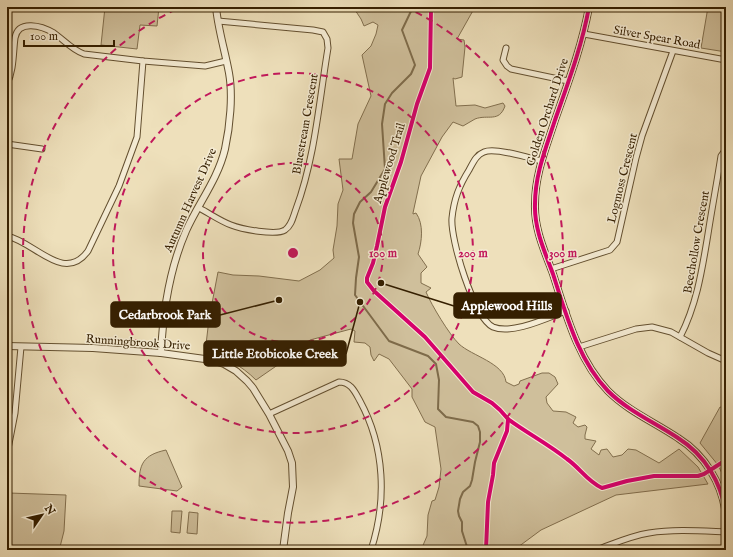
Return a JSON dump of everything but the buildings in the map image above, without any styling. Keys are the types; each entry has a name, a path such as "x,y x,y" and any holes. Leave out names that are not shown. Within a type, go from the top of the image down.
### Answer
{"street":[{"name":"Autumn Harvest Drive","path":"160,353 164,313 172,274 187,230 217,170 225,149 229,118 229,75 216,7"},
{"name":"Golden Orchard Drive","path":"589,7 584,34 541,161 537,179 535,206 540,238 579,347 590,368 615,398 636,413 679,438 696,453 711,470 718,483 726,515"},
{"name":"Bluestream Crescent","path":"199,208 230,225 248,229 277,232 284,231 290,226 302,192 312,152 328,48 327,38 323,32 218,21"},
{"path":"7,84 10,78 16,34 20,29 28,25 41,27 48,30 77,51 84,54 142,61 205,66 226,61"},
{"name":"Silver Spear Road","path":"584,34 726,60"},
{"path":"506,48 503,60 511,69 568,81"},
{"name":"Logmoss Crescent","path":"551,269 610,250 617,242 642,136 673,51"},
{"path":"7,236 28,245 61,264 76,262 88,251 119,186 137,138 142,61"},
{"path":"7,144 42,149"},
{"name":"Beechollow Crescent","path":"680,337 688,323 694,307 721,156 726,149"},
{"path":"541,161 490,150 477,156 459,186 454,204 452,220 456,251 481,315 487,323 494,327 512,330 566,311"},
{"path":"579,347 644,327 661,329 680,337 708,354 726,361"},
{"name":"Runningbrook Drive","path":"7,346 93,348 160,353 212,360 224,364 236,371 254,388 288,451 292,463 293,487 283,550"},
{"path":"7,454 9,427 15,413 21,347"},
{"path":"269,414 339,382 348,384 352,388 371,426 377,445 380,463 382,484 381,499 376,534 371,550"},
{"path":"596,550 607,548 627,538 648,533 667,531 726,532"}],"shaded area":[{"path":"105,7 159,7 157,26 140,25 137,49 101,45"},
{"path":"353,7 475,7 457,39 464,40 465,47 462,77 455,79 453,78 456,106 475,105 485,108 503,103 505,106 500,114 493,117 475,119 463,126 453,122 442,137 421,176 413,214 416,213 419,217 421,228 421,239 418,254 427,267 421,273 421,283 431,288 426,292 436,312 450,334 459,344 494,365 504,375 506,382 514,386 519,384 520,381 542,373 549,373 555,377 558,384 546,397 547,403 553,411 566,412 576,417 573,423 578,427 585,425 587,427 585,439 596,441 591,449 599,455 601,450 607,449 613,457 622,455 628,449 636,450 659,463 679,449 698,467 708,484 616,495 541,530 514,550 421,550 427,536 428,515 432,501 435,500 439,487 441,469 435,427 425,422 412,397 412,389 389,359 379,354 374,361 371,355 370,347 365,343 354,342 355,331 351,329 310,340 298,351 256,380 245,370 232,362 205,353 209,319 218,272 233,275 259,276 299,281 320,270 334,258 333,250 337,226 338,204 343,190 339,159 352,159 358,124 371,96 362,55 371,46 378,25 373,22 364,26"},
{"path":"708,7 726,7 726,52 701,48"},
{"path":"720,407 726,408 726,482 718,465 700,443"},
{"path":"166,450 182,487 177,491 139,486 141,466 147,458 158,452"},
{"path":"9,493 66,495 64,531 60,550 10,550 6,530"},
{"path":"172,511 182,511 180,533 171,532"},
{"path":"189,512 198,513 197,534 187,533"}],"waterway":[{"path":"413,7 402,30 415,65 411,74 392,93 385,104 382,124 385,169 371,192 360,202 354,214 353,223 359,257 355,295 389,341 428,356 436,364 439,380 438,409 446,417 473,422 478,426 480,432 480,442 472,480 470,486 463,492 458,511 468,550"}],"cycle path":[{"name":"Applewood Trail","path":"431,7 430,68 417,104 401,162 385,207 373,263 367,278 367,282 374,291 425,337 473,392 492,403 508,419 507,431 494,463 488,502 486,550"},
{"path":"589,7 579,50 539,172 535,193 535,213 538,231 574,336 598,379 608,391 624,405 678,438 688,445 704,461 711,471 721,492 726,515"},
{"path":"508,419 560,454 592,482 602,488 654,476 698,476 704,474 726,460"}],"place":[{"name":"Applewood Hills","path":"381,283"},
{"name":"Cedarbrook Park","path":"279,300"},
{"name":"Little Etobicoke Creek","path":"360,302"}]}
